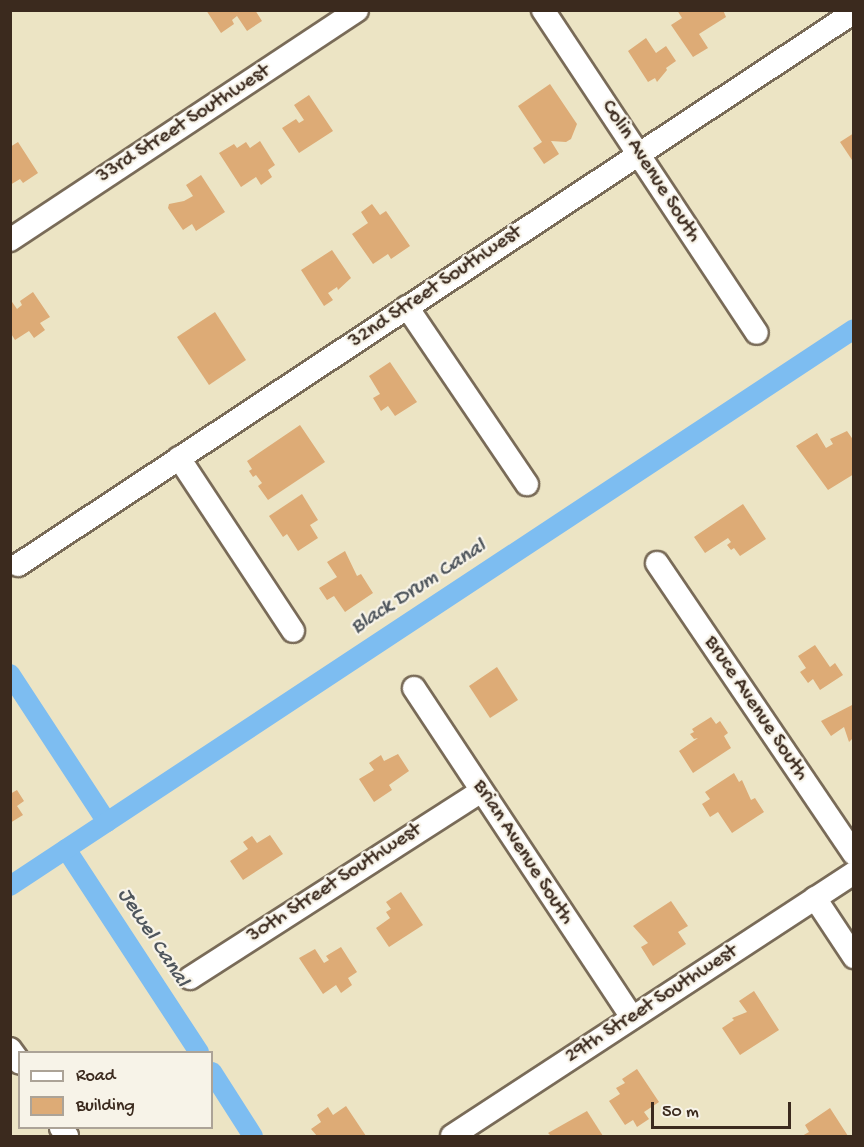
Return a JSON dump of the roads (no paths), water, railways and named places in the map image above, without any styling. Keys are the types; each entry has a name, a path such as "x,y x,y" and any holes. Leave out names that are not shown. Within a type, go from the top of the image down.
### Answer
{"street":[{"name":"33rd Street Southwest","path":"10,240 357,10"},
{"name":"Colin Avenue South","path":"543,10 757,333"},
{"name":"32nd Street Southwest","path":"18,565 854,12"},
{"path":"408,307 527,484"},
{"path":"179,458 293,631"},
{"name":"Bruce Avenue South","path":"657,563 854,854"},
{"name":"Brian Avenue South","path":"414,688 632,1017"},
{"name":"30th Street Southwest","path":"190,978 481,790"},
{"name":"29th Street Southwest","path":"452,1137 854,873"},
{"path":"815,898 854,957"}],"waterway":[{"name":"Black Drum Canal","path":"10,886 854,329"},
{"name":"Jewel Canal","path":"10,674 107,822"},
{"name":"Jewel Canal","path":"66,849 198,1051"},
{"name":"Jewel Canal","path":"213,1074 253,1136"}]}
